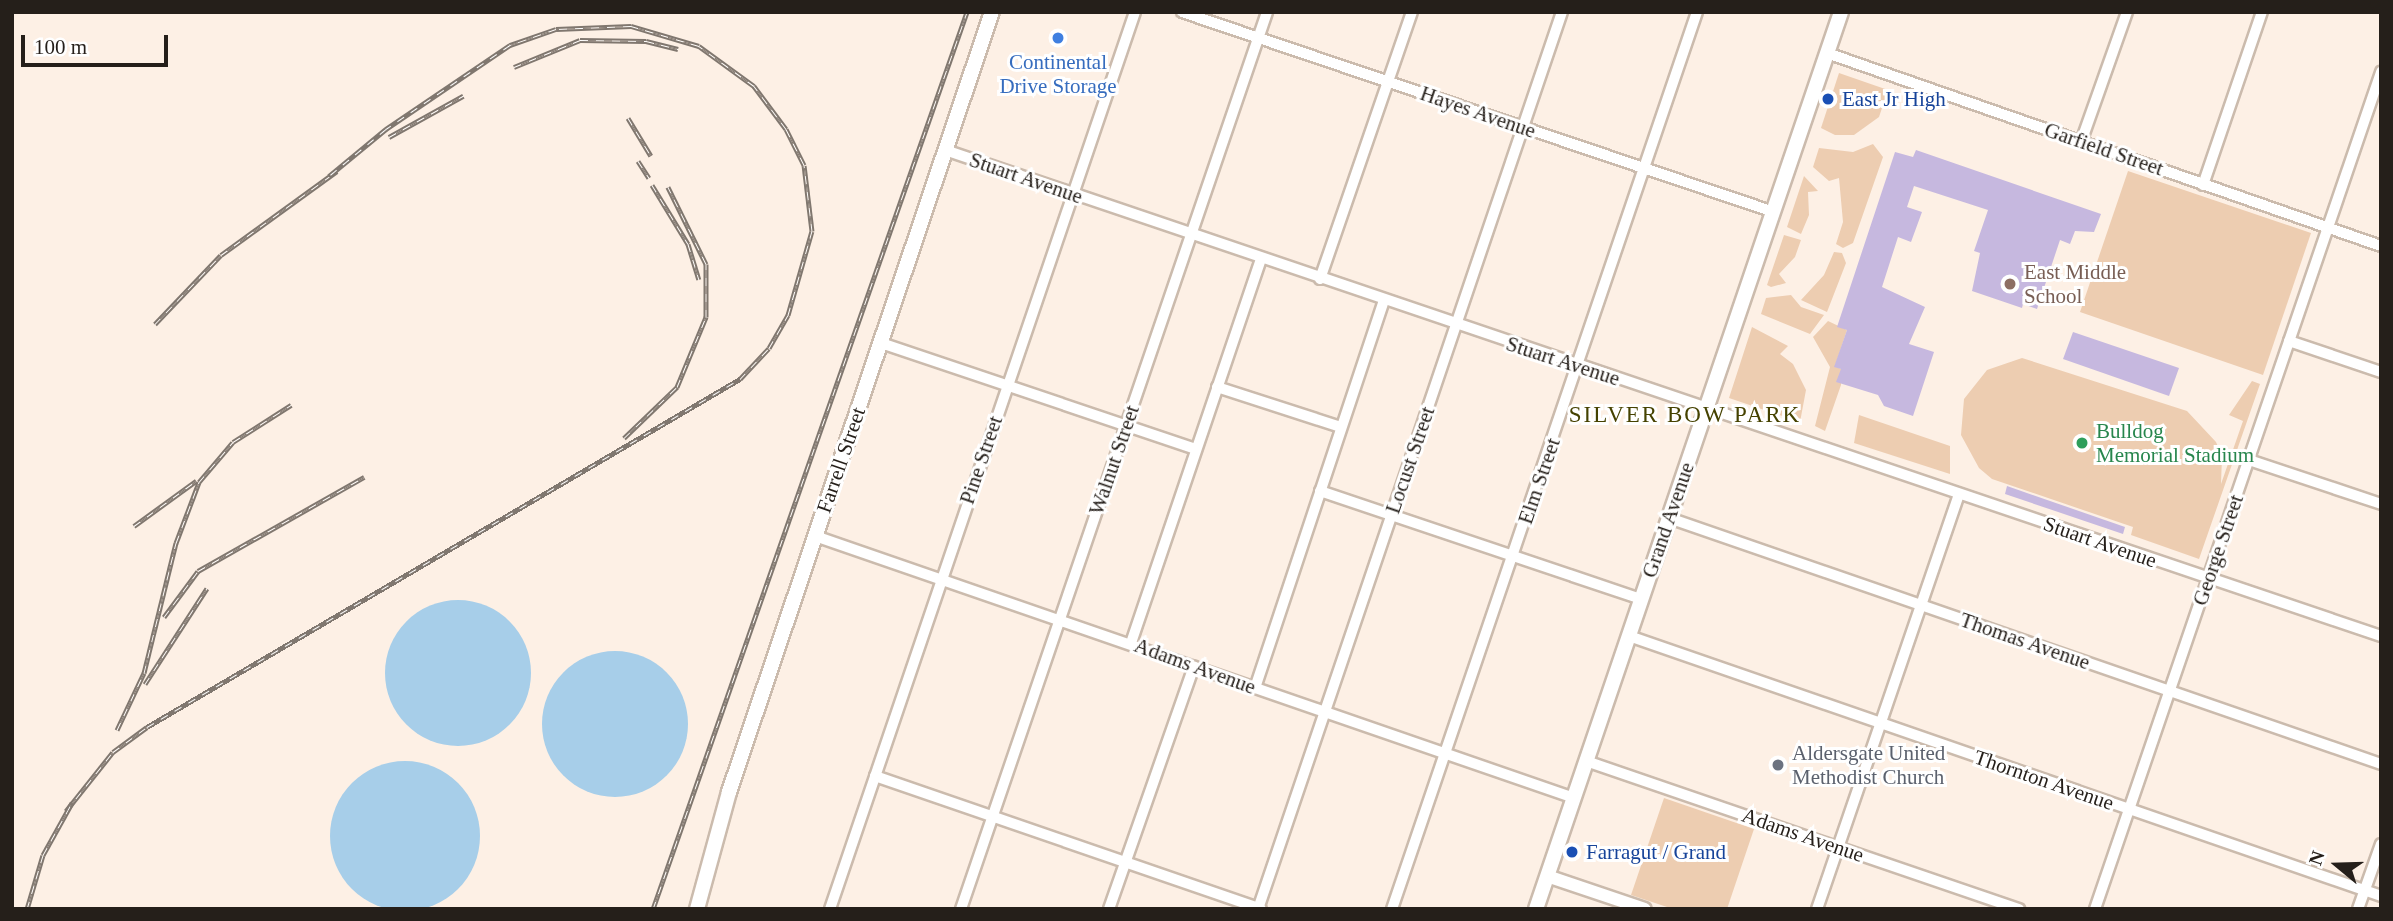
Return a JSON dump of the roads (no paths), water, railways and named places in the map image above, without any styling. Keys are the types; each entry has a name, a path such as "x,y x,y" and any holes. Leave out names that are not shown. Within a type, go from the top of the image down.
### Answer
{"main road":[{"name":"Farrell Street","path":"697,909 729,792 992,12"},
{"name":"Grand Avenue","path":"1536,909 1774,212 1838,13"}],"street":[{"name":"Pine Street","path":"830,909 1135,12"},
{"name":"Hayes Avenue","path":"1182,12 1774,212"},
{"name":"Walnut Street","path":"961,909 1267,12"},
{"path":"1320,279 1412,12"},
{"name":"Locust Street","path":"1259,908 1562,12"},
{"name":"Elm Street","path":"1392,909 1697,12"},
{"path":"2081,142 2127,12"},
{"path":"2203,185 2262,12"},
{"name":"Garfield Street","path":"1827,53 2381,246"},
{"name":"George Street","path":"2095,909 2381,72"},
{"path":"2368,107 2381,111"},
{"name":"Stuart Avenue","path":"945,150 1384,301 1707,406 2381,636"},
{"path":"1131,643 1261,258"},
{"path":"1255,688 1384,301"},
{"path":"2289,341 2381,372"},
{"path":"881,343 1196,449"},
{"path":"1217,387 1341,427"},
{"path":"2249,460 2381,504"},
{"path":"1320,491 1641,599"},
{"path":"1817,909 1959,494"},
{"name":"Thomas Avenue","path":"1669,518 2381,764"},
{"name":"Adams Avenue","path":"815,536 1574,798"},
{"name":"Thornton Avenue","path":"1629,636 2381,895"},
{"path":"1109,909 1194,666"},
{"name":"Adams Avenue","path":"1586,761 2019,909"},
{"path":"875,776 1259,908"},
{"path":"2358,909 2381,844"},
{"path":"1547,876 1645,909"}],"water":[{"path":"458,600 486,605 510,621 526,645 531,673 526,701 510,725 486,741 458,746 430,741 406,725 390,701 385,673 390,645 406,621 430,605"},
{"path":"615,651 643,656 667,672 683,696 688,724 683,752 667,776 643,792 615,797 587,792 563,776 547,752 542,724 547,696 563,672 587,656"},
{"path":"405,761 434,766 458,783 475,807 480,836 475,865 458,889 434,906 405,911 376,906 352,889 335,865 330,836 335,807 352,783 376,766"}],"railway":[{"path":"653,909 967,12"},
{"path":"66,811 113,752 147,727 740,379 769,348 788,315 812,231 804,165 786,129 754,86 699,46 631,26 556,29 510,45 386,129 329,176"},
{"path":"514,67 580,40 646,41 678,49"},
{"path":"389,137 463,96"},
{"path":"628,118 651,156"},
{"path":"638,161 649,178"},
{"path":"155,324 221,255 337,171"},
{"path":"652,185 688,244 699,279"},
{"path":"624,438 677,387 706,317 706,264 668,187"},
{"path":"117,730 144,673 176,543 199,482 233,442 291,405"},
{"path":"164,617 198,571 364,477"},
{"path":"134,526 196,481"},
{"path":"145,684 207,588"},
{"path":"27,909 43,855 72,803"}],"place":[{"name":"Continental Drive Storage","path":"1058,38"},
{"name":"East Jr High","path":"1828,99"},
{"name":"East Middle School","path":"2010,284"},
{"name":"Bulldog Memorial Stadium","path":"2082,443"},
{"name":"Aldersgate United Methodist Church","path":"1778,765"},
{"name":"Farragut / Grand","path":"1572,852"}],"district":[{"name":"SILVER BOW PARK","path":"1685,415"}]}
